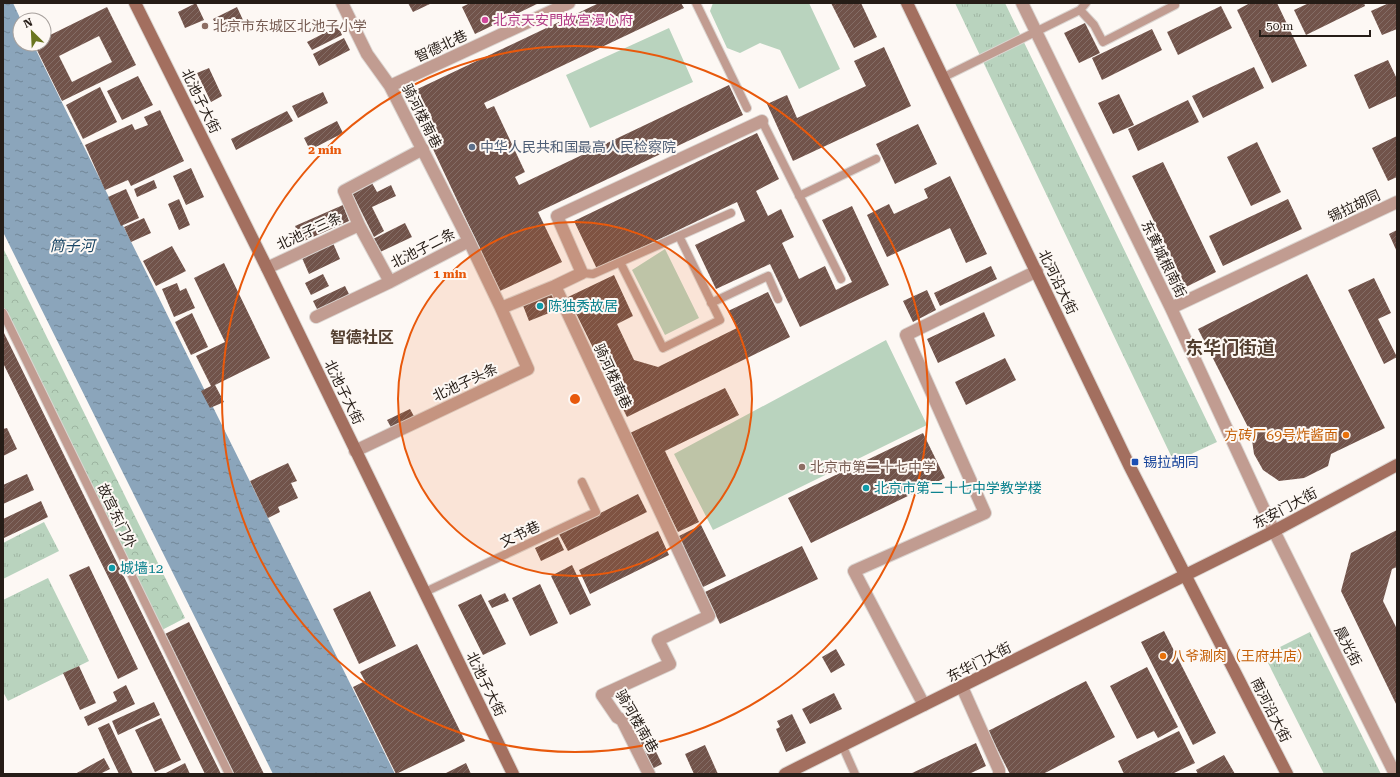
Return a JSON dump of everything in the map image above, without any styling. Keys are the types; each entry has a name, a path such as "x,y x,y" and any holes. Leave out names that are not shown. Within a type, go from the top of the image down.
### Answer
{"main road":[{"name":"北池子大街","path":"135,3 267,268 513,774"},
{"name":"北河沿大街","path":"907,3 1129,465 1184,574"},
{"name":"东安门大街","path":"1184,574 1274,531 1397,465"},
{"name":"东华门大街","path":"786,774 843,747 1184,574"},
{"name":"南河沿大街","path":"1184,574 1287,774"}],"street":[{"name":"骑河楼南巷","path":"342,3 367,54 390,86 423,149 469,241 500,308"},
{"name":"智德北巷","path":"390,86 569,3"},
{"name":"东黄城根南街","path":"1022,3 1171,308 1274,531"},
{"path":"500,308 582,273 557,216 762,121"},
{"name":"北池子三条","path":"267,268 359,225 344,191 423,149"},
{"name":"锡拉胡同","path":"1171,308 1397,202"},
{"name":"北池子二条","path":"359,225 390,282"},
{"name":"北池子二条","path":"316,317 390,282 469,241"},
{"path":"924,705 854,571 985,513 906,335 1037,271"},
{"name":"骑河楼南巷","path":"554,286 709,616 658,640 670,664 602,695 617,717 622,720 649,774"},
{"name":"北池子头条","path":"355,451 528,369 500,308"},
{"name":"晨光街","path":"1274,531 1395,774"},
{"path":"962,687 999,770 999,774"}],"lane":[{"path":"696,3 746,108"},
{"path":"942,78 1080,10 1086,3"},
{"path":"1080,10 1094,25 1103,42 1175,5 1174,3"},
{"path":"762,121 841,279"},
{"path":"799,196 876,159"},
{"path":"582,273 593,274 731,213"},
{"path":"620,262 662,348 720,320 678,236"},
{"path":"711,302 768,276 778,299"},
{"name":"故宫东门外","path":"3,313 229,774"},
{"name":"文书巷","path":"424,592 596,512 582,482"},
{"path":"843,747 856,774"}],"green space":[{"path":"713,3 809,3 840,69 799,89 780,50 760,43 740,53 727,48 710,11"},
{"path":"955,3 1005,3 1217,442 1174,462"},
{"path":"669,28 693,82 590,128 566,75"},
{"path":"3,248 185,618 162,630 3,306"},
{"path":"665,249 699,318 665,335 632,270"},
{"path":"886,340 927,425 713,530 674,454"},
{"path":"44,522 59,551 3,579 3,543"},
{"path":"48,578 89,661 8,701 3,692 3,600"},
{"path":"1310,632 1381,774 1324,774 1264,655"}],"water":[{"name":"筒子河","path":"3,3 13,3 17,12 12,12 12,52 37,52 395,774 273,774 3,232"}],"building":[{"path":"196,3 204,20 185,28 178,12"},
{"path":"408,3 432,3 413,12"},
{"name":"北京天安門故宮漫心府","path":"470,3 539,3 475,34 462,7"},
{"name":"中华人民共和国最高人民检察院","path":"599,3 681,3 684,8 484,103 487,109 494,106 525,172 515,177 519,185 729,85 743,115 538,212 562,262 500,291 407,94"},
{"path":"831,3 861,3 877,37 854,48"},
{"path":"1250,3 1277,3 1307,66 1272,83 1237,10"},
{"path":"1309,3 1364,3 1365,6 1306,35 1294,10"},
{"path":"1389,3 1397,3 1397,29 1382,35 1371,11"},
{"path":"1221,6 1232,28 1178,55 1167,32"},
{"path":"107,7 136,65 62,101 38,52 52,52 52,34","holes":["99,36 112,62 72,82 59,56"]},
{"path":"237,7 243,20 219,31 213,19"},
{"path":"1085,23 1100,53 1079,63 1064,33"},
{"path":"338,26 342,35 312,50 307,42"},
{"path":"1152,29 1162,50 1102,80 1092,58"},
{"path":"344,38 350,50 319,66 313,54"},
{"path":"884,47 911,106 793,161 767,104 787,95 797,118 866,86 854,61"},
{"path":"1388,60 1397,79 1397,96 1369,109 1354,75"},
{"path":"1254,67 1264,88 1203,118 1192,96"},
{"path":"209,68 222,96 211,102 197,73"},
{"path":"138,76 153,105 122,120 107,91"},
{"path":"100,87 117,122 83,139 66,105"},
{"path":"323,92 328,103 298,118 292,106"},
{"path":"1119,94 1134,125 1113,134 1098,103"},
{"path":"1188,100 1199,122 1138,151 1128,129"},
{"path":"160,110 184,161 131,186 128,180 105,190 85,145 132,124 135,130 148,125 144,117"},
{"path":"287,111 293,121 236,150 231,139"},
{"path":"337,121 343,133 310,150 304,138"},
{"path":"918,124 937,164 895,184 876,144"},
{"path":"757,133 779,179 756,191 768,216 781,209 794,237 782,243 799,279 825,266 836,290 852,282 822,220 852,206 889,285 800,327 770,264 716,289 695,245 745,221 737,202 597,269 574,221"},
{"path":"1397,136 1397,177 1388,181 1372,148"},
{"path":"1257,142 1281,192 1251,206 1227,157"},
{"path":"1163,162 1216,272 1186,287 1132,176"},
{"path":"191,168 204,197 186,205 173,176"},
{"path":"950,176 987,254 966,263 950,228 887,257 867,215 889,204 894,214 928,198 924,189"},
{"path":"154,180 157,188 137,197 134,189"},
{"path":"372,183 377,192 391,185 396,196 372,207 384,231 374,237 352,193"},
{"path":"126,189 139,218 121,226 108,197"},
{"path":"179,199 190,225 179,230 168,204"},
{"path":"1288,199 1302,229 1223,266 1209,236"},
{"path":"343,205 349,221 302,242 295,226"},
{"path":"144,218 151,233 131,242 124,227"},
{"path":"405,223 412,237 378,253 371,240"},
{"path":"1397,230 1397,252 1389,234"},
{"path":"333,243 340,259 309,274 302,258"},
{"path":"172,246 186,271 156,286 143,261"},
{"path":"224,263 270,358 215,385 224,402 210,408 201,391 211,386 196,356 225,342 194,278"},
{"path":"991,266 997,279 940,306 934,293"},
{"path":"323,274 329,286 311,295 305,283"},
{"path":"1307,274 1385,428 1331,454 1328,466 1304,478 1279,481 1263,470 1254,454 1251,433 1198,329"},
{"path":"614,275 633,316 617,324 634,360 658,367 737,328 728,311 768,292 790,337 627,417 568,297"},
{"path":"1374,278 1391,313 1378,319 1397,357 1384,364 1348,290"},
{"path":"177,283 180,291 186,288 195,308 174,317 162,289"},
{"path":"345,286 350,296 318,311 313,301"},
{"path":"927,290 936,310 913,322 903,301"},
{"name":"陈独秀故居","path":"551,292 559,309 529,321 522,303"},
{"path":"984,312 995,336 938,363 927,339"},
{"path":"192,313 208,347 191,355 175,322"},
{"name":"城墙12","path":"3,331 221,774 205,774 3,363"},
{"path":"1005,358 1016,380 966,405 955,382"},
{"path":"725,388 739,415 665,451 699,522 678,532 630,433"},
{"path":"410,409 416,420 393,431 387,420"},
{"path":"7,428 17,449 3,456 3,429"},
{"name":"北京市第二十七中学教学楼","path":"923,433 945,478 811,543 788,498"},
{"path":"288,463 297,481 291,483 298,498 278,507 280,512 268,518 250,481"},
{"path":"27,474 34,490 3,504 3,485"},
{"path":"638,494 647,512 568,551 559,534"},
{"path":"41,501 48,517 4,538 3,519"},
{"path":"701,525 726,576 701,588 677,537"},
{"path":"1397,530 1397,567 1392,569 1383,601 1397,629 1397,706 1341,591 1351,553"},
{"path":"658,531 669,555 590,594 579,570"},
{"path":"558,537 564,550 541,561 535,548"},
{"path":"802,546 818,579 720,624 705,592"},
{"path":"572,565 591,605 570,615 551,576"},
{"path":"89,566 138,669 118,679 69,575"},
{"path":"540,584 558,623 530,636 512,598"},
{"path":"370,591 396,646 359,664 333,609"},
{"path":"505,593 509,601 492,608 488,601"},
{"path":"481,594 506,644 483,655 458,605"},
{"path":"189,622 264,774 234,774 165,634"},
{"path":"1164,631 1216,733 1193,745 1141,642"},
{"path":"417,644 465,741 396,774 353,687 365,681 360,672"},
{"path":"836,649 845,665 831,673 822,657"},
{"path":"79,666 96,703 80,710 63,673"},
{"path":"1147,667 1178,727 1158,738 1154,731 1137,739 1110,686"},
{"path":"1086,681 1115,737 1043,774 1010,774 988,731"},
{"path":"126,685 135,704 88,726 84,717 117,701 113,692"},
{"path":"834,693 842,709 810,724 802,709"},
{"path":"154,702 160,715 118,735 112,721"},
{"path":"635,709 662,764 652,769 625,714"},
{"path":"792,714 806,743 786,752 776,729 780,727 777,721"},
{"path":"161,718 181,760 155,772 135,730"},
{"path":"109,723 133,774 119,774 110,755 98,728"},
{"path":"1179,731 1195,763 1172,774 1124,774 1118,761"},
{"path":"976,743 986,766 969,774 910,774"},
{"path":"705,745 718,774 694,774 685,754"},
{"path":"1224,755 1235,774 1198,774 1196,770"},
{"path":"104,758 110,769 100,774 75,774"},
{"path":"185,763 190,774 164,774"},
{"path":"466,763 471,774 444,774"}],"place":[{"name":"北京天安門故宮漫心府","path":"485,20"},
{"name":"北京市东城区北池子小学","path":"205,26"},
{"name":"中华人民共和国最高人民检察院","path":"472,147"},
{"name":"陈独秀故居","path":"540,306"},
{"name":"方砖厂69号炸酱面","path":"1346,435"},
{"name":"锡拉胡同","path":"1135,462"},
{"name":"北京市第二十七中学","path":"802,467"},
{"name":"北京市第二十七中学教学楼","path":"866,488"},
{"name":"城墙12","path":"112,568"},
{"name":"八爷涮肉（王府井店）","path":"1163,656"}],"district":[{"name":"智德社区","path":"362,337"},
{"name":"东华门街道","path":"1230,347"}]}
